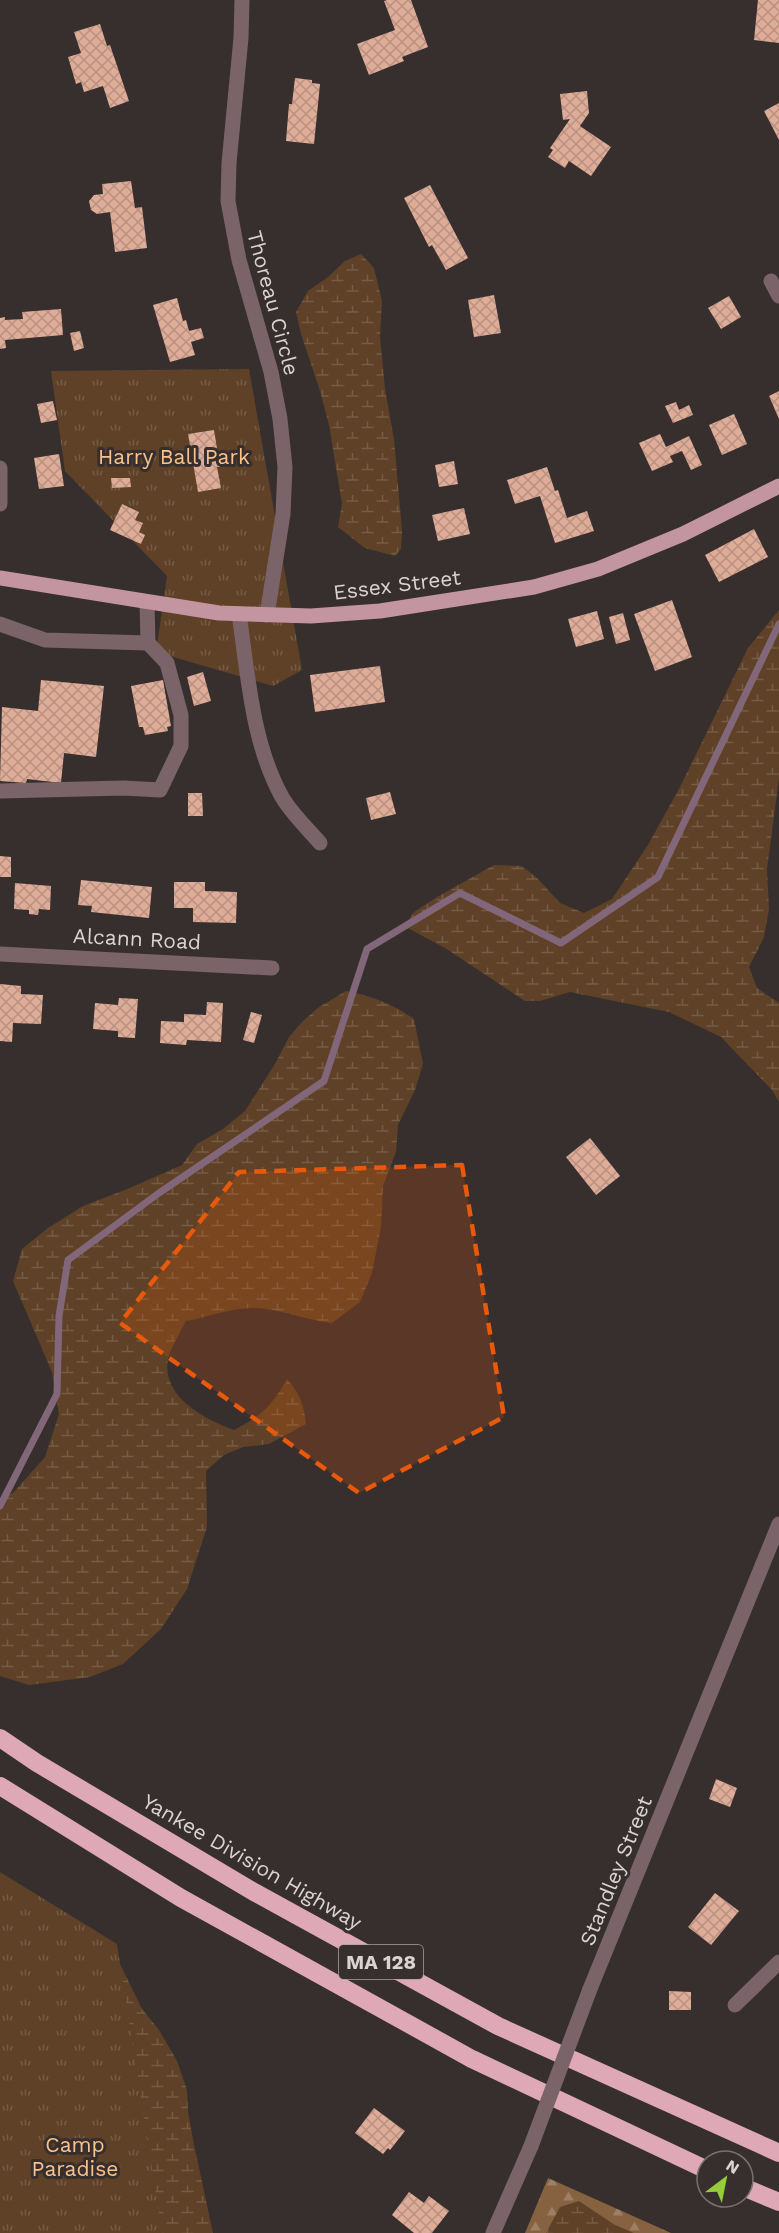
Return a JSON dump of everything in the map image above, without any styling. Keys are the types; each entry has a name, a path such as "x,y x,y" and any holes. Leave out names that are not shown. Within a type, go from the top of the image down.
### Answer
{"highway":[{"name":"Yankee Division Highway","path":"0,1738 254,1892 498,2026 779,2153"},
{"name":"MA 128","path":"0,1786 181,1898 472,2059 695,2164"},
{"path":"755,2192 779,2202"}],"main road":[{"name":"Essex Street","path":"0,578 219,614 311,616 380,611 534,587 597,569 683,534 779,486"}],"street":[{"name":"Thoreau Circle","path":"242,0 228,201 239,260 271,372 280,419 285,467 283,514 267,615"},
{"path":"771,281 779,296"},
{"path":"0,468 0,504"},
{"path":"0,791 124,788 159,790 180,746 181,716 167,663 148,643 147,603"},
{"path":"239,614 255,720 265,758 283,798 320,843"},
{"path":"0,624 45,640 148,643"},
{"name":"Alcann Road","path":"0,954 272,968"},
{"name":"Standley Street","path":"493,2233 531,2146 590,1989 779,1524"},
{"path":"735,2005 779,1962"}],"highlighted area":[{"path":"462,1165 504,1417 359,1493 120,1323 239,1172"}],"green space":[{"path":"361,254 374,268 382,301 380,337 385,389 394,439 402,531 401,549 395,556 365,548 338,527 342,504 329,425 296,312 308,291 345,261"},
{"name":"Harry Ball Park","path":"249,369 302,670 273,686 156,652 167,576 65,471 51,371"},
{"path":"779,610 779,778 767,869 769,909 764,937 749,967 757,988 779,1003 779,1102 772,1090 721,1037 669,1012 570,992 540,1001 525,1001 445,948 404,926 414,912 494,865 522,866 537,878 560,903 584,913 612,899 648,845 681,785 748,648"},
{"path":"346,991 382,1001 414,1019 423,1064 415,1090 398,1125 396,1152 383,1186 381,1227 372,1273 360,1302 332,1323 255,1308 229,1311 186,1321 169,1355 167,1369 170,1382 186,1403 209,1419 234,1430 252,1420 265,1409 287,1379 301,1400 306,1424 269,1444 243,1447 224,1455 206,1471 207,1527 187,1589 161,1629 123,1664 90,1677 29,1685 0,1676 0,1498 13,1493 45,1457 59,1414 52,1372 13,1281 22,1249 48,1228 83,1206 182,1165 197,1144 223,1129 245,1111 289,1037 303,1021 319,1007"},
{"name":"Camp Paradise","path":"0,1872 117,1944 162,2233 0,2233"},
{"path":"118,1960 142,2009 159,2030 177,2061 187,2090 193,2140 213,2233 111,2233"},
{"path":"548,2178 671,2233 525,2233"},
{"path":"579,2201 615,2225 634,2233 546,2233 560,2207"}],"building":[{"path":"411,0 428,47 402,57 404,61 369,75 357,44 395,30 384,1"},
{"path":"758,0 779,0 779,43 754,40"},
{"path":"100,24 107,46 110,45 129,101 110,108 103,86 84,92 81,82 76,84 68,57 81,53 74,32"},
{"path":"295,78 312,80 312,83 320,84 314,144 286,141 289,104 292,104"},
{"path":"587,91 589,113 580,126 611,147 591,176 569,161 565,168 548,157 553,150 550,148 570,119 563,120 560,94"},
{"path":"779,103 779,140 764,111"},
{"path":"131,181 135,208 142,207 147,248 115,252 110,212 97,214 91,210 89,201 94,195 103,194 102,184"},
{"path":"430,185 468,258 446,270 432,245 429,247 404,198"},
{"path":"494,295 501,333 474,337 468,300"},
{"path":"729,296 741,317 721,329 708,308"},
{"path":"177,298 183,321 186,320 189,331 201,328 204,338 191,342 195,355 170,362 153,305"},
{"path":"61,309 63,335 5,340 6,348 0,349 0,318 23,319 22,312"},
{"path":"80,331 84,348 74,351 70,333"},
{"path":"779,391 779,419 769,396"},
{"path":"53,401 57,420 41,423 37,404"},
{"path":"676,402 679,410 689,405 693,415 673,423 665,406"},
{"path":"734,414 747,444 722,455 709,425"},
{"path":"214,430 221,488 198,492 188,434"},
{"path":"660,434 666,447 689,436 702,465 691,470 682,451 670,456 673,462 652,471 639,443"},
{"path":"59,454 64,486 39,489 34,458"},
{"path":"454,461 458,484 439,487 435,465"},
{"path":"547,467 555,491 558,490 567,518 587,511 594,531 555,543 540,496 515,504 507,480"},
{"path":"111,478 130,478 131,487 112,488"},
{"path":"122,504 139,512 135,520 143,523 139,532 145,535 141,544 110,530"},
{"path":"464,508 470,534 438,541 432,515"},
{"path":"754,529 768,557 719,582 705,555"},
{"path":"672,600 692,657 655,671 634,614"},
{"path":"597,611 604,639 576,647 568,619"},
{"path":"623,613 630,640 616,644 609,617"},
{"path":"380,666 385,702 315,712 310,675"},
{"path":"203,672 211,701 194,706 187,677"},
{"path":"41,680 104,686 96,757 64,753 61,783 27,779 26,783 0,781 2,707 38,711"},
{"path":"163,680 171,726 167,727 168,731 145,735 143,727 139,727 131,686"},
{"path":"390,792 396,814 371,820 366,798"},
{"path":"188,793 202,793 203,816 188,816"},
{"path":"0,856 11,857 11,877 0,877"},
{"path":"81,880 152,887 149,918 91,912 92,906 78,905"},
{"path":"174,882 205,882 205,891 237,892 236,923 193,922 193,908 174,908"},
{"path":"15,883 51,886 50,910 39,909 38,915 29,914 29,910 14,909"},
{"path":"0,984 21,986 21,994 43,995 41,1024 13,1023 12,1042 0,1041"},
{"path":"119,998 138,999 135,1038 118,1037 118,1031 93,1029 95,1003 118,1005"},
{"path":"207,1002 223,1003 221,1042 187,1040 186,1045 160,1043 161,1021 184,1022 184,1014 206,1015"},
{"path":"251,1012 262,1015 254,1043 243,1040"},
{"path":"590,1138 620,1176 596,1195 566,1157"},
{"path":"716,1779 737,1788 730,1807 709,1799"},
{"path":"715,1893 739,1911 711,1945 688,1927"},
{"path":"669,1991 691,1992 691,2010 669,2010"},
{"path":"374,2108 405,2131 390,2150 388,2148 383,2154 355,2133"},
{"path":"409,2192 424,2203 429,2196 449,2211 432,2233 414,2233 392,2215"}],"waterway":[{"path":"0,1506 57,1394 59,1316 68,1260 159,1193 324,1081 367,949 460,893 561,943 658,877 779,624"}]}
